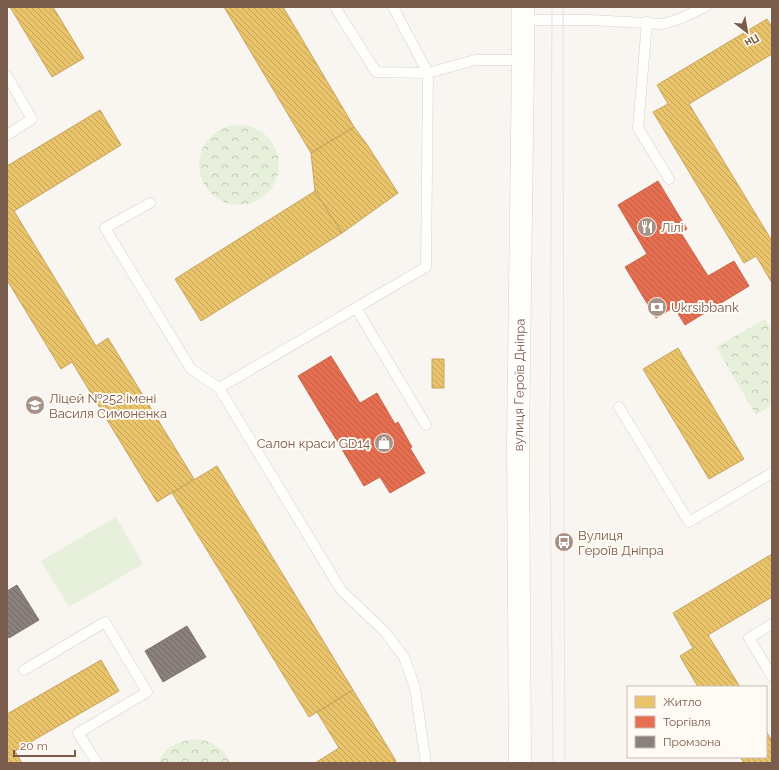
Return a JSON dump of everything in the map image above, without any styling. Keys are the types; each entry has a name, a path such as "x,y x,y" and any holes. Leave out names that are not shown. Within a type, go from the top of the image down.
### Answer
{"main road":[{"name":"вулиця Героїв Дніпра","path":"520,763 518,458 523,13"}],"lane":[{"path":"335,7 376,72 428,73 475,60 523,60"},
{"path":"219,388 426,267 428,73 393,7"},
{"path":"523,13 590,20 663,24 680,19 703,7"},
{"path":"646,22 638,128 669,179"},
{"path":"7,76 32,119 7,134"},
{"path":"150,203 105,228 191,369 219,388 340,590 385,632 404,657 415,688 426,763"},
{"path":"356,308 426,425"},
{"path":"620,407 689,522 772,473"},
{"path":"24,670 105,622 146,692 78,733 97,763"},
{"path":"772,624 749,638 772,676"}],"green space":[{"path":"239,125 254,128 267,137 276,150 279,165 276,180 267,193 254,202 239,205 224,202 211,193 202,180 199,165 202,150 211,137 224,128"},
{"path":"765,319 772,331 772,405 756,415 716,347"},
{"path":"116,517 143,564 69,607 41,561"},
{"path":"197,739 210,742 222,750 231,763 158,763 169,748 184,741"}],"building: Житло":[{"path":"10,7 53,7 84,58 52,77"},
{"path":"224,7 283,7 354,127 311,153"},
{"path":"767,19 772,27 772,54 689,104 772,241 772,283 756,256 744,263 653,112 668,104 657,85"},
{"path":"100,110 121,145 14,211 96,346 108,338 194,479 157,502 72,362 61,369 7,280 7,166"},
{"path":"354,127 398,193 342,233 315,191 311,153"},
{"path":"315,191 342,233 201,321 175,279"},
{"path":"678,348 744,459 709,479 643,369"},
{"path":"432,359 444,359 444,388 432,388"},
{"path":"217,466 353,690 309,717 172,493"},
{"path":"772,554 772,597 708,635 739,686 697,686 680,656 693,648 673,613"},
{"path":"101,660 119,691 15,751 22,763 7,763 7,714"},
{"path":"353,690 396,761 392,763 315,763 339,748 317,712"},
{"path":"767,733 772,741 772,763 744,763 741,758 767,758"}],"building: Торгівля":[{"path":"658,181 687,229 681,233 708,276 734,261 749,286 685,325 674,307 656,318 625,267 647,254 618,205"},
{"path":"331,356 360,403 377,393 395,424 398,422 412,447 410,448 425,473 390,493 380,477 364,486 298,376"}],"building: Промзона":[{"path":"17,585 39,620 9,638 7,635 7,591"},
{"path":"187,626 206,657 163,682 145,651"}],"tram line":[{"path":"552,7 550,466 553,763"},
{"path":"563,7 565,763"}],"place":[{"name":"Лілі","path":"647,227"},
{"name":"Ukrsibbank","path":"657,307"},
{"name":"Ліцей №252 імені Василя Симоненка","path":"35,405"},
{"name":"Салон краси GD14","path":"384,443"},
{"name":"Вулиця Героїв Дніпра","path":"564,542"}]}
